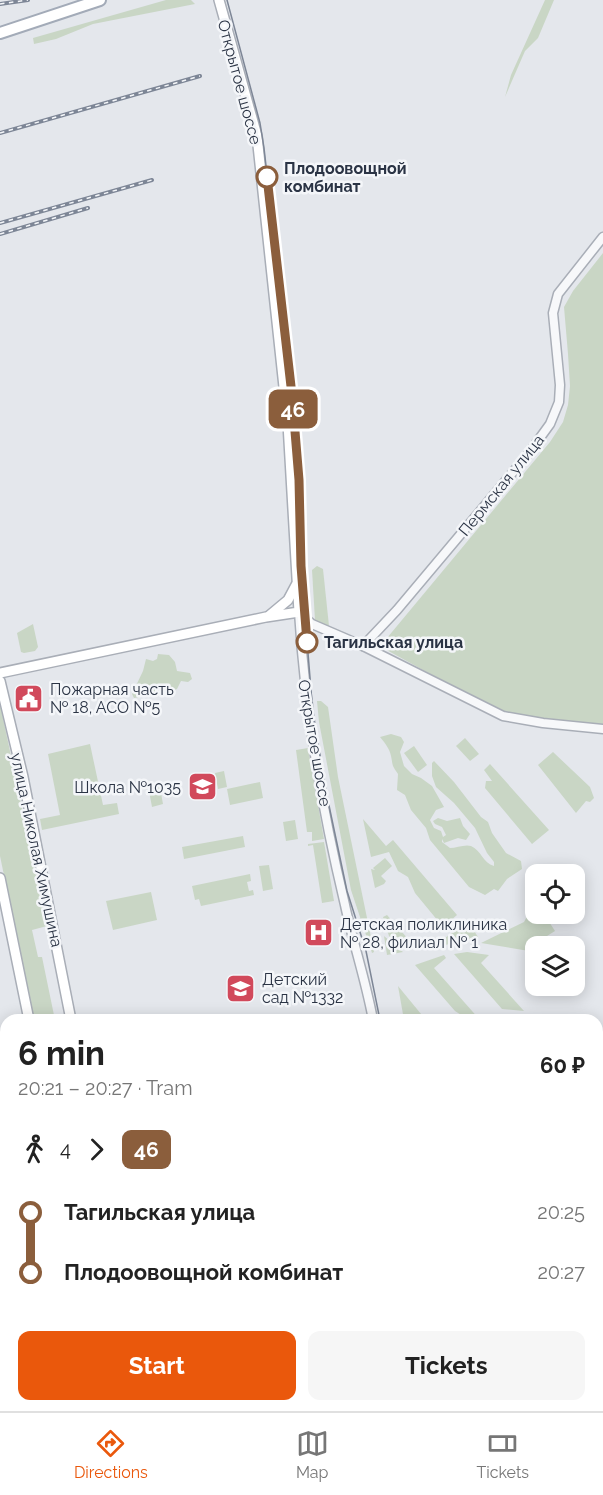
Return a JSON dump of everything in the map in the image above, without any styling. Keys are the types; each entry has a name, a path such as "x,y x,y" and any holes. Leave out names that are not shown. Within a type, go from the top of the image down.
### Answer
{"main road":[{"path":"0,33 100,0"},
{"name":"Открытое шоссе","path":"219,0 257,136 288,424 299,612"},
{"path":"266,617 283,606 297,584"},
{"path":"0,673 299,612"},
{"name":"улица Николая Химушина","path":"0,681 23,777 70,1014"},
{"path":"0,878 28,1014"}],"street":[{"name":"Пермская улица","path":"363,646 381,629 522,462 550,424 559,402 560,385 555,303 558,294 603,237"},
{"path":"299,612 312,624 363,646 503,716 603,729"},
{"name":"Открытое шоссе","path":"299,612 303,672 313,744 344,903 372,1014"}],"green space":[{"path":"166,0 191,0 195,4 93,24 56,39 34,44 33,38"},
{"path":"545,0 554,0 538,38 525,51 505,97 511,75"},
{"path":"603,253 603,726 505,715 383,648 382,644 550,442 563,422 570,386 564,307 573,291"},
{"path":"317,566 323,569 329,626 315,620 312,570"},
{"path":"33,624 38,647 35,651 21,652 17,633"},
{"path":"158,654 169,655 175,662 177,671 190,673 192,679 188,682 181,681 177,689 170,692 134,698 132,694 146,659 153,661 157,659"},
{"path":"317,701 321,701 328,707 338,777 374,952 372,953 351,890"},
{"path":"0,704 47,926 32,930 38,957 42,957 54,1014 33,1014 0,856"},
{"path":"391,734 401,737 404,742 400,752 404,766 412,774 432,786 444,807 436,810 430,820 434,828 441,831 443,837 446,835 442,827 433,821 438,818 447,821 460,818 470,834 466,840 458,838 444,843 442,839 442,842 450,848 471,846 494,866 475,828 454,803 436,787 432,776 434,761 454,782 481,817 488,822 492,833 506,853 521,861 522,869 507,879 498,891 494,889 485,895 469,887 430,840 426,828 411,810 405,795 397,790 398,774 387,746 380,737"},
{"path":"465,738 479,754 470,761 456,746"},
{"path":"90,744 103,805 117,803 119,814 42,830 40,819 60,815 48,754"},
{"path":"414,746 427,765 418,772 404,753"},
{"path":"308,748 324,839 312,841 312,832 307,832 296,750"},
{"path":"553,752 590,787 594,798 590,802 586,801 576,813 538,765"},
{"path":"490,764 549,830 532,844 485,788 486,781 492,781 484,770"},
{"path":"224,771 227,787 218,789 215,773"},
{"path":"260,782 263,798 230,805 227,789"},
{"path":"159,783 163,804 152,807 148,786"},
{"path":"363,819 386,846 393,840 457,915 443,927 415,893 408,877 398,871 389,852 371,857"},
{"path":"295,820 298,839 286,841 283,822"},
{"path":"243,836 245,847 184,859 182,847"},
{"path":"324,842 334,901 322,903 313,845 308,846 308,844"},
{"path":"385,858 392,866 381,876 386,881 384,884 375,888 371,869 375,870 373,868"},
{"path":"269,865 273,889 263,891 259,866"},
{"path":"250,874 251,881 247,882 249,891 253,890 254,895 201,906 199,899 195,900 192,886"},
{"path":"151,892 157,920 113,930 106,901"},
{"path":"387,915 409,940 409,946 405,950 389,936 383,917"},
{"path":"467,920 478,937 433,948"},
{"path":"525,920 525,924 550,924 555,931 547,936 525,936 525,950 481,943"},
{"path":"384,936 403,952 387,955"},
{"path":"467,952 489,955 481,963 524,1011 502,1009 454,954"},
{"path":"444,955 446,958 434,968 475,1014 460,1014 455,1011 415,965"},
{"path":"398,986 421,1014 403,1014"}],"tram line":[{"path":"227,0 260,123 264,148 292,395 299,480 301,566 313,715 347,891 366,951 379,1014"},
{"name":"46","path":"267,177 292,395 299,480 301,566 307,642"}],"railway":[{"path":"0,4 28,0"},
{"path":"0,133 200,76"},
{"path":"0,223 152,180"},
{"path":"0,234 88,208"}],"place":[{"name":"Плодоовощной комбинат","path":"267,177"},
{"name":"Тагильская улица","path":"307,642"},
{"name":"Пожарная часть № 18, АСО №5","path":"29,698"},
{"name":"Школа №1035","path":"202,787"},
{"name":"Детская поликлиника № 28, филиал № 1","path":"319,933"},
{"name":"Детский сад №1332","path":"241,988"}]}
